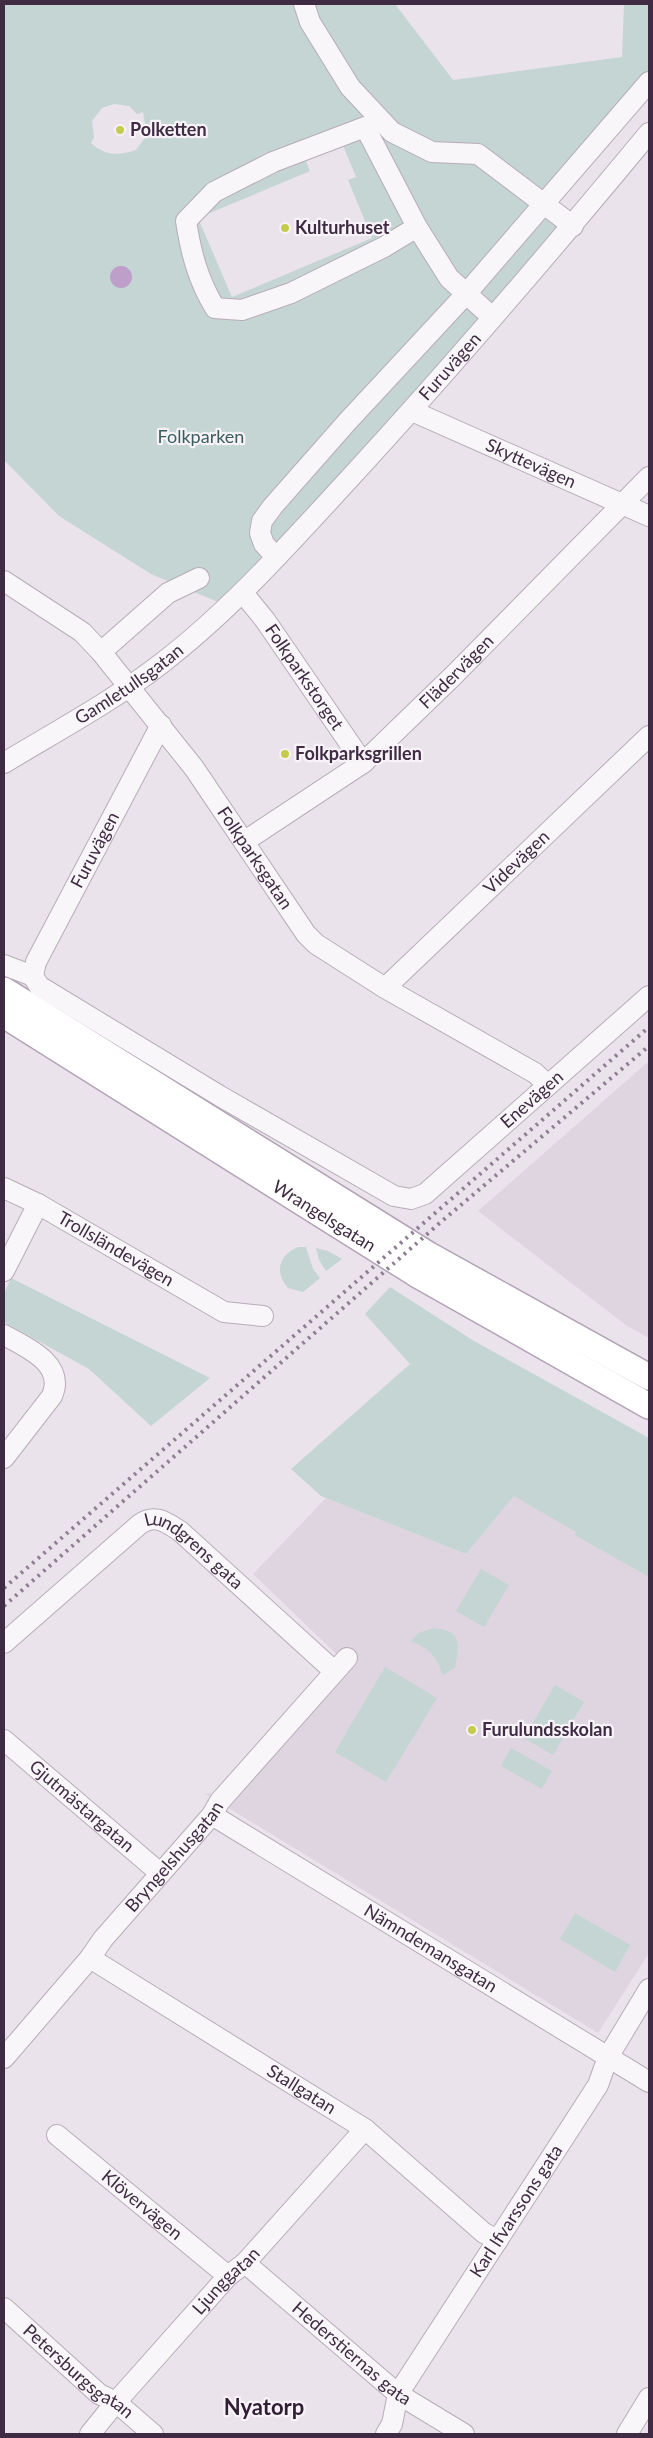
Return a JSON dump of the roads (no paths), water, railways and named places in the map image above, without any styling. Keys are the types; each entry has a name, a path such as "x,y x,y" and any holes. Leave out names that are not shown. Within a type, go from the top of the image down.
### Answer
{"main road":[{"name":"Wrangelsgatan","path":"4,990 429,1255 649,1377"},
{"name":"Wrangelsgatan","path":"4,1015 416,1274 649,1406"}],"street":[{"path":"304,4 310,22 350,87 392,132 432,152 478,154 512,182 546,203 572,226"},
{"path":"276,557 264,544 260,532 262,522 268,514 347,422 466,294 649,82"},
{"path":"417,227 384,246 291,293 242,310 215,308 202,287 190,252 186,221 214,192 274,162 365,127 417,227 449,278 492,317"},
{"name":"Furuvägen","path":"243,593 412,411 572,226 649,133"},
{"name":"Skyttevägen","path":"412,411 649,516"},
{"name":"Flädervägen","path":"245,841 362,763 453,676 649,477"},
{"path":"101,652 168,593 199,578"},
{"name":"Folkparksgatan","path":"4,581 82,632 101,652 194,768 306,934 316,944 385,988 535,1073 547,1084"},
{"name":"Folkparkstorget","path":"243,593 265,620 362,763"},
{"name":"Gamletullsgatan","path":"4,763 128,688 164,662 243,593"},
{"name":"Furuvägen","path":"33,976 36,962 161,725"},
{"name":"Videvägen","path":"385,988 649,736"},
{"path":"4,965 33,976"},
{"name":"Enevägen","path":"33,976 39,986 220,1096 394,1196 411,1199 425,1194 547,1084 649,996"},
{"path":"4,1188 38,1204"},
{"name":"Trollsländevägen","path":"4,1271 38,1204 224,1312 263,1316"},
{"path":"4,1334 29,1348 46,1361 53,1371 55,1389 52,1396 4,1458"},
{"name":"Lundgrens gata","path":"4,1643 140,1524 155,1518 164,1520 180,1531 340,1665"},
{"name":"Bryngelshusgatan","path":"4,2058 90,1958 102,1939 212,1815 220,1801 340,1665"},
{"name":"Gjutmästargatan","path":"4,1740 160,1873"},
{"name":"Nämndemansgatan","path":"212,1815 649,2082"},
{"name":"Stallgatan","path":"90,1958 365,2129 484,2233 498,2240"},
{"name":"Karl Ifvarssons gata","path":"386,2434 392,2424 398,2394 598,2086 608,2057 649,1989"},
{"name":"Ljunggatan","path":"90,2434 228,2276 245,2263 365,2129"},
{"name":"Klövervägen","path":"57,2134 228,2276"},
{"name":"Hederstiernas gata","path":"245,2263 398,2394 464,2434"},
{"name":"Petersburgsgatan","path":"4,2308 99,2394 116,2402 153,2434"},
{"path":"627,2434 649,2398"}],"railway":[{"path":"4,1588 649,1027"},
{"path":"4,1606 442,1221 649,1046"}],"place":[{"name":"Polketten","path":"120,130"},
{"name":"Kulturhuset","path":"285,228"},
{"name":"Folkparksgrillen","path":"285,754"},
{"name":"Furulundsskolan","path":"472,1730"}],"district":[{"name":"Nyatorp","path":"264,2407"}],"park label":[{"name":"Folkparken","path":"201,437"}]}
